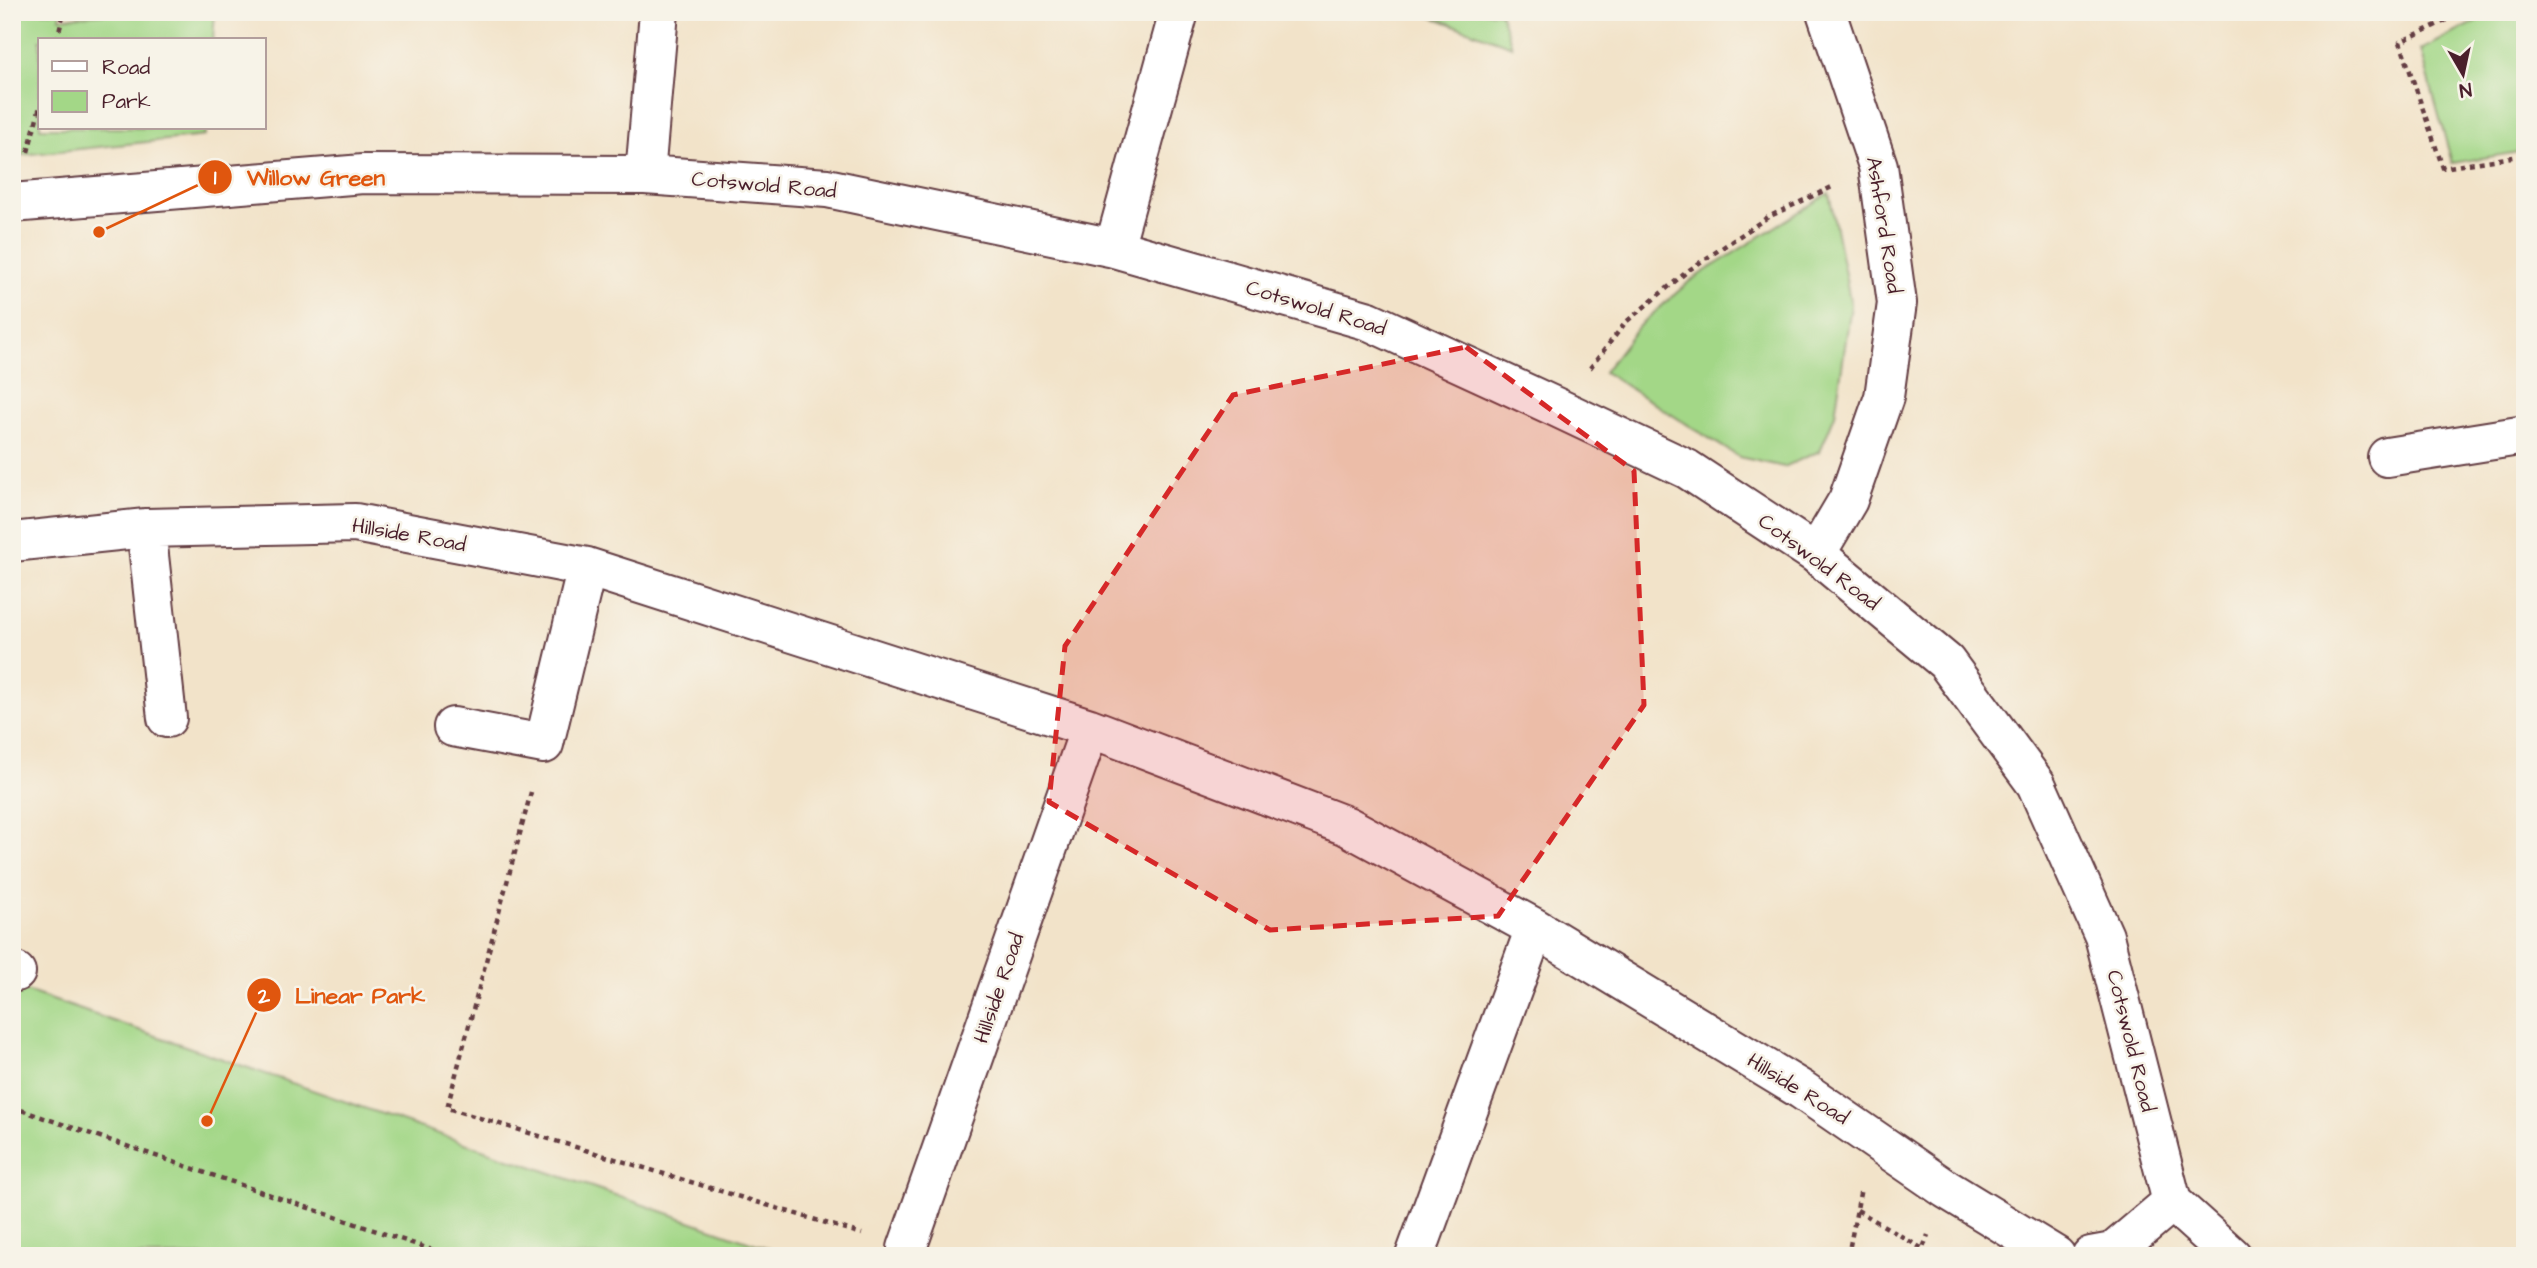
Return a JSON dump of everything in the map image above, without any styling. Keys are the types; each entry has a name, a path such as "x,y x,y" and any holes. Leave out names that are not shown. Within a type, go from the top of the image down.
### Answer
{"street":[{"path":"645,175 659,12"},
{"path":"1114,248 1179,12"},
{"name":"Ashford Road","path":"1816,554 1849,500 1884,397 1897,303 1878,166 1826,12"},
{"name":"Cotswold Road","path":"12,203 363,174 645,175 827,188 1114,248 1369,321 1558,408 1687,469 1816,554 1946,662 2036,784 2104,936 2172,1202"},
{"path":"2387,457 2525,435"},
{"name":"Hillside Road","path":"12,542 146,528 355,523 587,567 1090,728 1347,826 1535,928 1802,1090 1946,1189 2056,1256"},
{"path":"146,528 167,718"},
{"path":"453,727 544,744 587,567"},
{"name":"Hillside Road","path":"908,1248 1090,728"},
{"path":"1415,1256 1535,928"},
{"path":"2091,1256 2113,1252 2172,1202 2232,1256"}],"path":[{"path":"58,38 64,12"},
{"path":"2464,12 2400,43 2443,168 2525,155"},
{"path":"1558,408 1626,322 1689,270 1768,217 1878,166"},
{"path":"544,744 447,1108 908,1248"},
{"path":"12,1107 450,1256"},
{"path":"1848,1256 1871,1136"},
{"path":"1857,1210 1923,1249"}],"highlighted area":[{"path":"1466,347 1634,471 1644,705 1498,916 1270,930 1049,802 1065,646 1233,395"}],"green space":[{"path":"12,12 61,12 60,18 124,12 215,12 213,38 38,38 38,130 205,130 205,136 12,156"},
{"path":"1418,12 1500,12 1512,46"},
{"path":"2495,12 2525,12 2525,151 2452,163 2421,50"},
{"path":"1829,193 1851,305 1835,415 1820,451 1784,467 1739,457 1604,372 1639,326 1691,280"},
{"path":"12,986 791,1256 12,1256"}],"place":[{"name":"Willow Green","path":"99,232"},
{"name":"Linear Park","path":"207,1121"}]}
